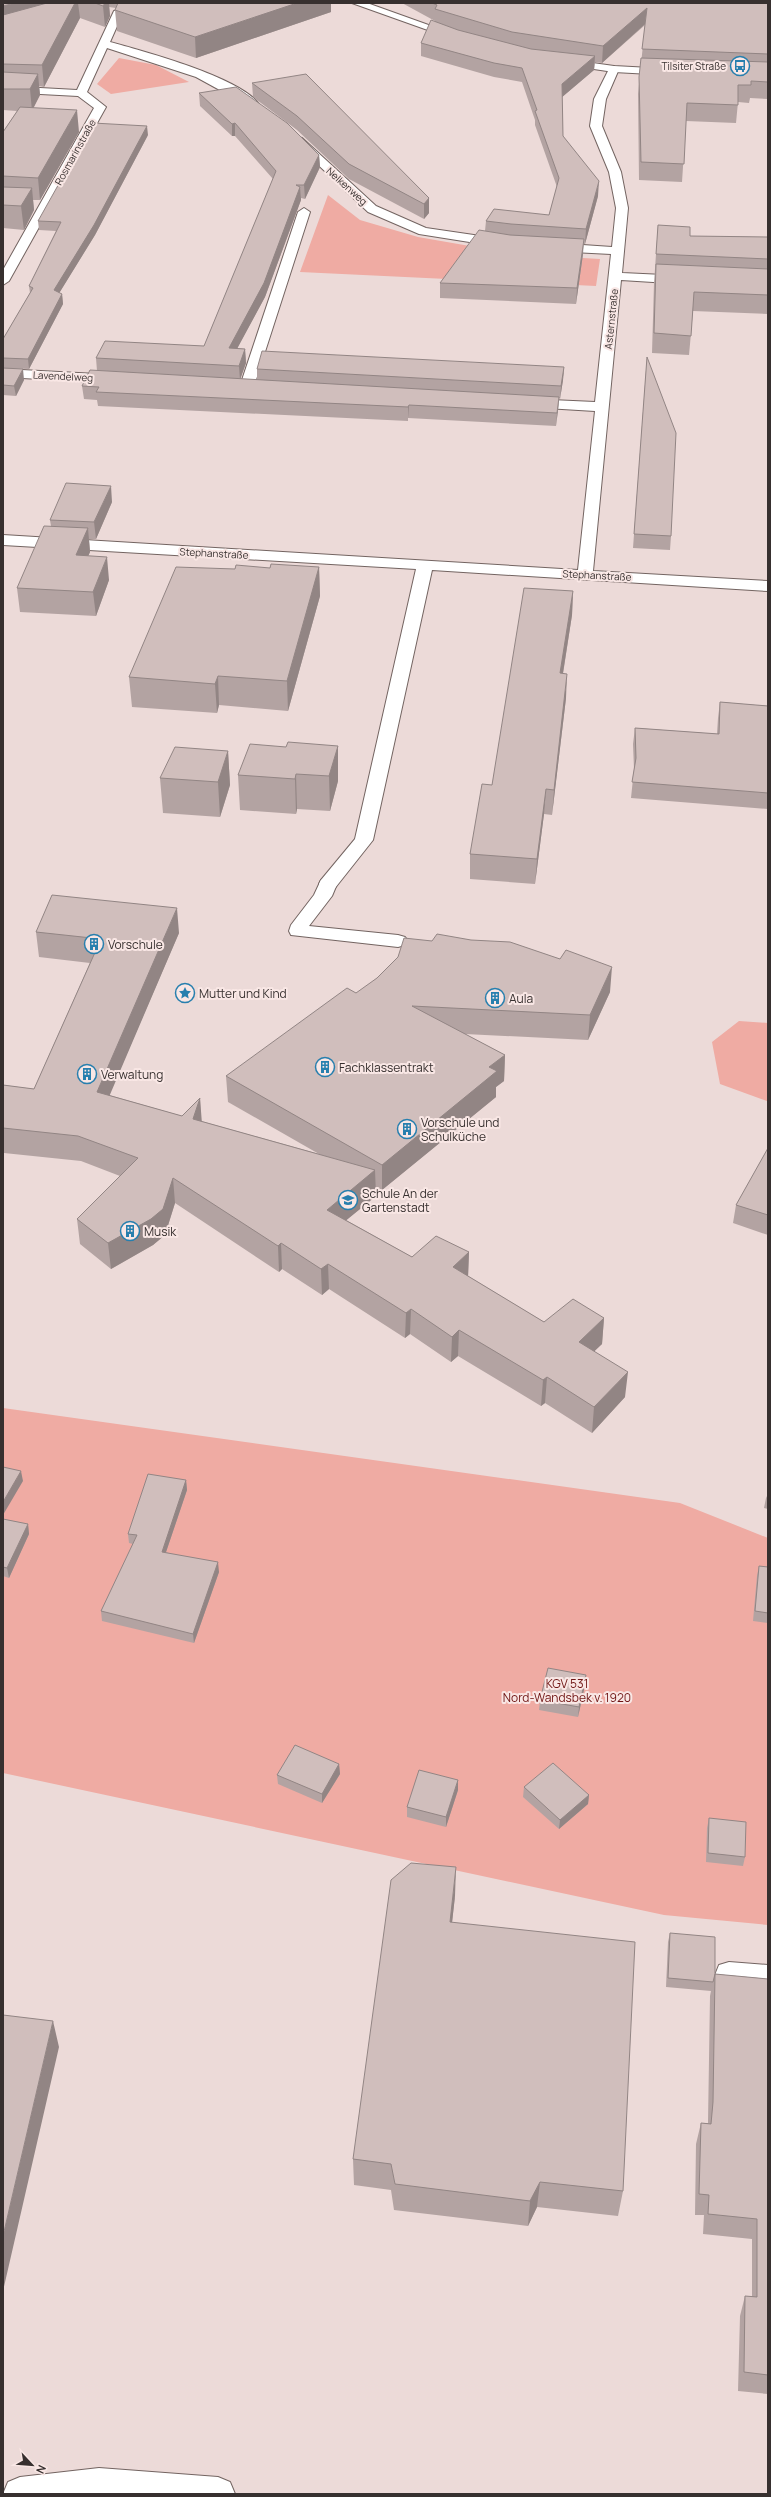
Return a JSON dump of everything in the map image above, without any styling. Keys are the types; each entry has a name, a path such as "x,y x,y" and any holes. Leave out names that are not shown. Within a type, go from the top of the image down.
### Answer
{"street":[{"path":"103,10 118,13 150,3"},
{"path":"357,3 468,40"},
{"path":"3,89 81,92 105,44 118,13"},
{"path":"105,44 205,76 262,111"},
{"path":"556,61 614,69 680,72"},
{"name":"Asternstraße","path":"585,574 622,208 619,187 596,126 600,99 614,69"},
{"name":"Rosmarinstraße","path":"3,281 100,107 81,92"},
{"name":"Nelkenweg","path":"292,133 372,209 423,231 510,245"},
{"path":"32,205 46,206"},
{"path":"247,386 304,212"},
{"path":"541,247 618,251"},
{"path":"616,276 699,280"},
{"name":"Lavendelweg","path":"3,373 129,380"},
{"path":"231,385 263,387"},
{"path":"515,402 602,407"},
{"name":"Stephanstraße","path":"3,540 768,586"},
{"path":"398,941 298,931 300,925 323,896 328,884 364,840 425,565"},
{"path":"730,1975 768,1978"},
{"path":"20,2494 99,2485 218,2494"}],"green space":[{"path":"119,58 156,65 189,82 111,94 97,84"},
{"path":"328,195 360,220 418,237 515,254 600,259 596,286 300,272"},
{"path":"739,1021 768,1023 767,1101 720,1084 712,1042"},
{"name":"KGV 531 Nord-Wandsbek v. 1920","path":"3,1408 680,1503 768,1538 768,1925 664,1915 3,1773"}],"building":[{"path":"3,3 15,3 3,6"},
{"path":"47,3 75,3 42,65 3,64 3,15"},
{"path":"95,3 105,3 103,6"},
{"path":"118,3 297,3 195,37 115,10"},
{"path":"432,3 768,3 768,54 642,49 647,8 603,46 512,32 435,9 437,5"},
{"path":"431,20 458,30 531,49 595,56 562,84 563,136 599,181 586,229 486,221 494,209 549,215 559,178 535,111 537,110 522,68 494,63 421,43"},
{"path":"641,58 768,62 768,82 751,81 751,85 738,85 738,105 687,103 684,164 641,162 639,77"},
{"path":"3,72 38,74 30,89 3,89"},
{"path":"306,74 429,198 424,204 349,164 297,116 252,83"},
{"path":"236,87 287,123 319,155 304,185 296,185 300,187 264,283 229,348 245,349 239,366 96,358 105,341 204,346 276,171 235,123 232,124 199,93"},
{"path":"20,107 77,110 38,178 3,176 3,132"},
{"path":"93,123 147,126 94,225 54,290 62,294 28,359 3,358 3,339 33,288 29,286 61,222 38,221"},
{"path":"3,187 32,188 21,206 3,205"},
{"path":"658,225 690,227 690,236 768,237 768,259 656,254"},
{"path":"479,230 510,235 584,239 577,288 440,283"},
{"path":"656,264 768,269 768,295 694,292 691,336 654,333"},
{"path":"262,351 564,367 561,386 257,369"},
{"path":"647,357 676,433 671,536 634,534"},
{"path":"3,368 23,369 14,386 3,385"},
{"path":"90,370 559,397 557,413 409,405 408,407 96,392 99,387 82,386"},
{"path":"66,483 111,486 94,522 50,520"},
{"path":"44,526 88,528 76,555 107,557 93,592 17,588"},
{"path":"271,564 319,567 287,681 218,676 215,684 129,677 176,567 235,569 236,565 270,568"},
{"path":"524,588 573,591 560,673 567,674 554,790 546,789 537,859 470,854 482,784 492,785"},
{"path":"720,702 768,706 768,793 632,782 636,758 635,728 719,734"},
{"path":"288,742 338,746 329,776 296,774 295,779 238,775 250,744 286,747"},
{"path":"175,747 228,751 218,782 160,778"},
{"path":"52,895 177,908 97,1092 182,1116 200,1098 193,1119 375,1170 327,1210 412,1257 436,1236 469,1252 453,1267 544,1322 573,1299 604,1318 579,1342 628,1372 594,1407 547,1377 543,1380 459,1330 452,1337 411,1309 406,1313 328,1264 321,1269 281,1243 278,1246 173,1178 163,1209 151,1219 108,1243 77,1219 138,1158 78,1136 3,1128 3,1085 34,1089 101,939 36,932"},
{"path":"437,934 471,940 510,942 560,959 566,950 612,967 590,1015 412,1006 505,1055 489,1067 497,1071 382,1165 226,1076 347,988 356,993 377,978 398,957 404,938 432,941"},
{"path":"768,1148 768,1215 736,1205"},
{"path":"3,1467 21,1471 3,1502"},
{"path":"148,1474 186,1480 162,1552 218,1562 193,1634 101,1611 137,1535 128,1534"},
{"path":"3,1519 28,1524 7,1568 3,1567"},
{"path":"759,1566 768,1567 768,1613 755,1611"},
{"path":"548,1668 586,1675 579,1707 540,1700"},
{"path":"295,1745 339,1764 322,1794 277,1775"},
{"path":"553,1763 589,1795 560,1820 524,1787"},
{"path":"419,1770 458,1780 446,1817 407,1807"},
{"path":"709,1818 746,1822 745,1857 708,1853"},
{"path":"411,1863 456,1867 450,1922 635,1942 623,2191 540,2182 530,2201 395,2184 391,2164 353,2159 391,1880"},
{"path":"670,1933 715,1937 715,1974 713,1982 668,1978"},
{"path":"715,1974 768,1979 768,2375 744,2372 745,2296 757,2297 757,2219 708,2214 709,2195 699,2194 701,2123 711,2124 713,2102"},
{"path":"3,2015 53,2021 3,2236"}],"place":[{"name":"Tilsiter Straße","path":"740,66"},
{"name":"Vorschule","path":"94,944"},
{"name":"Mutter und Kind","path":"185,993"},
{"name":"Aula","path":"495,998"},
{"name":"Fachklassentrakt","path":"325,1067"},
{"name":"Verwaltung","path":"87,1074"},
{"name":"Vorschule und Schulküche","path":"407,1129"},
{"name":"Schule An der Gartenstadt","path":"348,1200"},
{"name":"Musik","path":"130,1231"}]}
